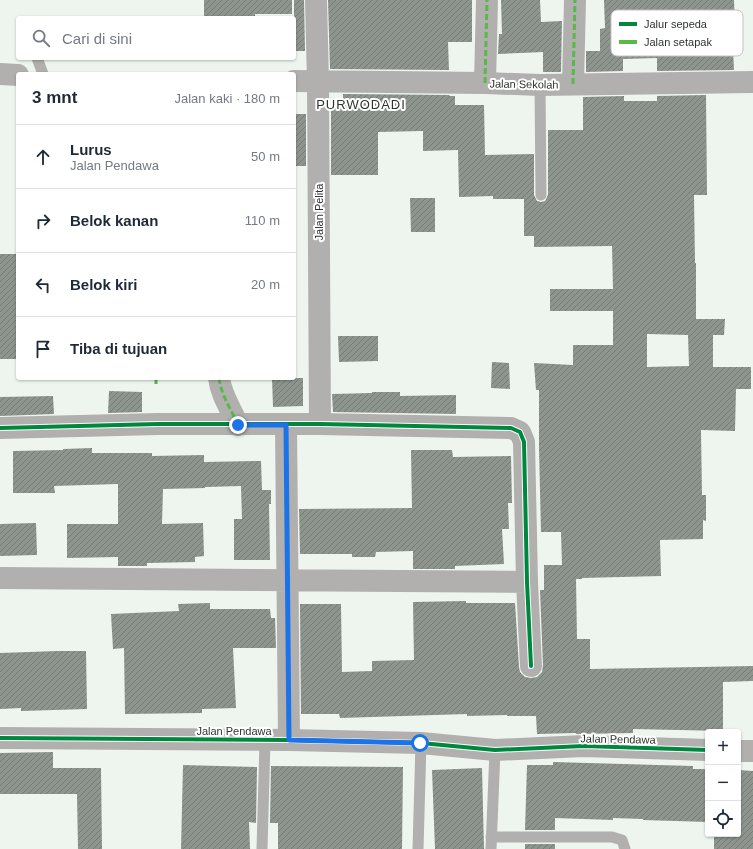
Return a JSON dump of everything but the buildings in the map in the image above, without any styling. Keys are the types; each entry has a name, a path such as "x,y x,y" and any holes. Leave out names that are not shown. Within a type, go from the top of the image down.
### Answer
{"street":[{"name":"Jalan Pelita","path":"316,0 318,82 320,424"},
{"path":"485,83 487,0"},
{"path":"573,84 575,0"},
{"path":"0,74 16,75"},
{"name":"Jalan Sekolah","path":"296,81 540,84 753,82"},
{"path":"219,380 223,394 238,425"},
{"path":"0,428 158,424 320,424 511,428 520,432 524,442 527,582 531,666"},
{"path":"286,425 289,740"},
{"path":"0,578 527,582"},
{"name":"Jalan Pendawa","path":"0,738 289,740 420,743 495,750 584,746 705,750"},
{"path":"741,751 753,751"}],"lane":[{"path":"38,60 42,72"},
{"path":"540,84 541,195"},
{"path":"262,849 265,741"},
{"path":"418,849 420,743"},
{"path":"491,849 495,750"},
{"path":"491,837 612,837 622,840 625,849"}],"marked path":[{"path":"485,83 487,0"},
{"path":"573,84 575,0"},
{"path":"156,380 156,385"},
{"path":"219,380 224,396 238,425"}],"cycle path":[{"path":"0,428 158,424 320,424 511,428 520,432 524,442 527,582 531,666"},
{"path":"0,738 289,740 421,743 495,750 584,746 705,750"}],"district":[{"name":"PURWODADI","path":"361,104"}],"route":[{"path":"238,425 286,425 289,740 420,743"}]}
